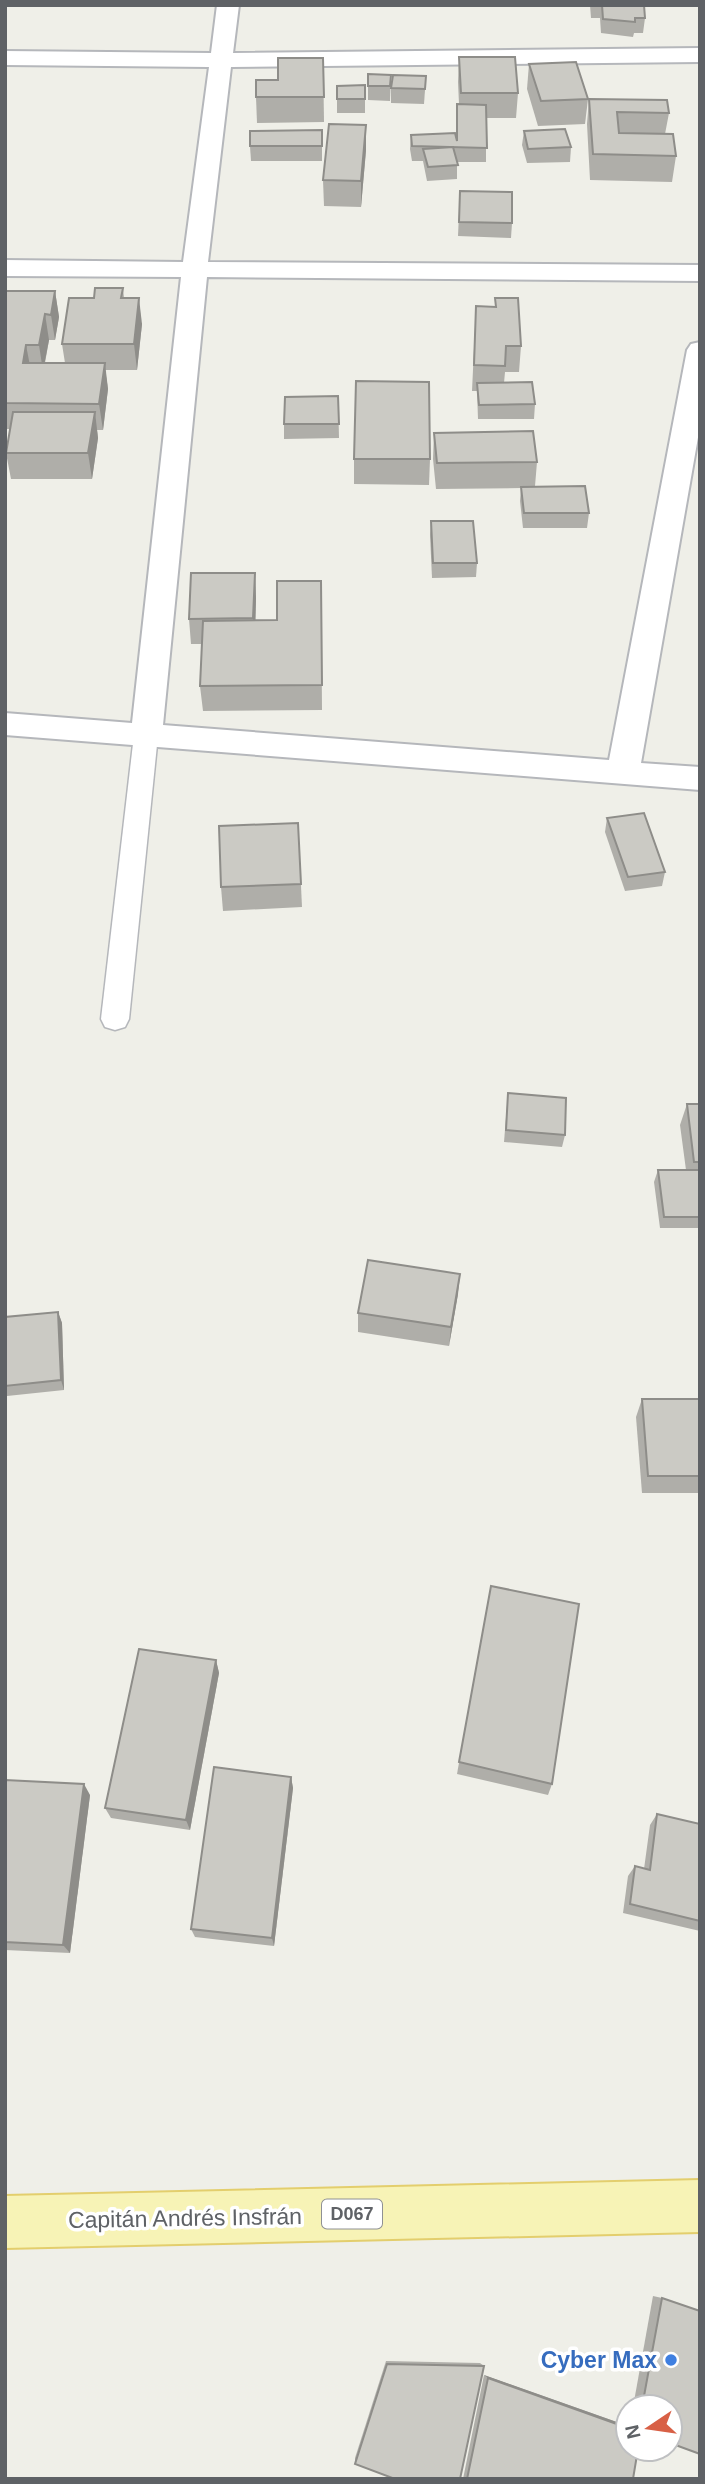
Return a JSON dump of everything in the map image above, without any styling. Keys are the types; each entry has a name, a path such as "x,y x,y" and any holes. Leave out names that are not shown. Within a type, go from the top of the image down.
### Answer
{"main road":[{"name":"Capitán Andrés Insfrán","path":"5,2222 700,2206"}],"street":[{"path":"146,735 195,268 228,5"},
{"path":"5,58 221,60 700,55"},
{"path":"5,268 700,273"},
{"path":"623,773 700,350"},
{"path":"5,724 700,779"}],"lane":[{"path":"115,1018 146,735"}],"building":[{"path":"602,5 644,5 645,18 635,18 635,22 603,19"},
{"path":"459,57 515,57 518,93 461,93"},
{"path":"278,58 323,58 324,97 256,97 256,80 278,80"},
{"path":"576,62 588,99 541,101 529,64"},
{"path":"368,74 391,75 390,86 368,86"},
{"path":"393,75 426,76 425,89 391,88"},
{"path":"365,85 365,99 337,99 337,86"},
{"path":"589,99 667,100 669,113 617,112 619,133 673,134 676,156 593,154"},
{"path":"457,104 486,105 487,148 412,146 411,135 455,133 457,141"},
{"path":"329,124 366,125 361,181 323,180"},
{"path":"565,129 571,147 528,149 524,131"},
{"path":"322,130 322,146 250,146 250,131"},
{"path":"453,147 458,165 428,167 423,149"},
{"path":"460,191 512,192 512,223 459,222"},
{"path":"95,288 123,288 121,298 139,298 134,344 62,344 69,298 94,298"},
{"path":"5,291 55,291 51,315 45,314 39,345 26,345 23,363 105,363 99,404 5,403"},
{"path":"495,298 518,298 521,346 506,346 505,366 474,365 476,306 496,307"},
{"path":"356,381 429,382 430,459 354,459"},
{"path":"532,382 535,404 479,405 477,383"},
{"path":"338,396 339,424 284,424 285,397"},
{"path":"13,412 95,412 88,453 6,453"},
{"path":"533,431 537,462 437,463 434,433"},
{"path":"585,486 589,513 524,513 521,487"},
{"path":"431,521 473,521 477,563 433,563"},
{"path":"191,573 255,573 253,618 189,619"},
{"path":"277,581 321,581 322,685 200,686 203,621 277,620"},
{"path":"644,813 665,872 628,877 607,818"},
{"path":"298,823 301,884 221,887 219,826"},
{"path":"508,1093 566,1098 565,1135 506,1130"},
{"path":"687,1104 700,1104 700,1162 694,1162"},
{"path":"658,1170 700,1170 700,1217 664,1217"},
{"path":"368,1260 460,1274 451,1327 358,1313"},
{"path":"58,1312 61,1380 5,1386 5,1317"},
{"path":"642,1399 700,1399 700,1476 648,1476"},
{"path":"491,1586 579,1604 552,1784 459,1762"},
{"path":"139,1649 216,1660 186,1820 105,1808"},
{"path":"214,1767 291,1777 272,1938 191,1929"},
{"path":"5,1780 84,1784 63,1945 5,1942"},
{"path":"657,1814 700,1824 700,1921 630,1904 635,1866 650,1870"},
{"name":"Cyber Max","path":"662,2298 700,2311 700,2454 684,2448 684,2393 645,2393"},
{"path":"387,2364 484,2366 460,2479 395,2479 355,2464"},
{"path":"488,2378 614,2423 614,2463 636,2463 633,2479 467,2479"}],"place":[{"name":"Cyber Max","path":"671,2360"}]}
